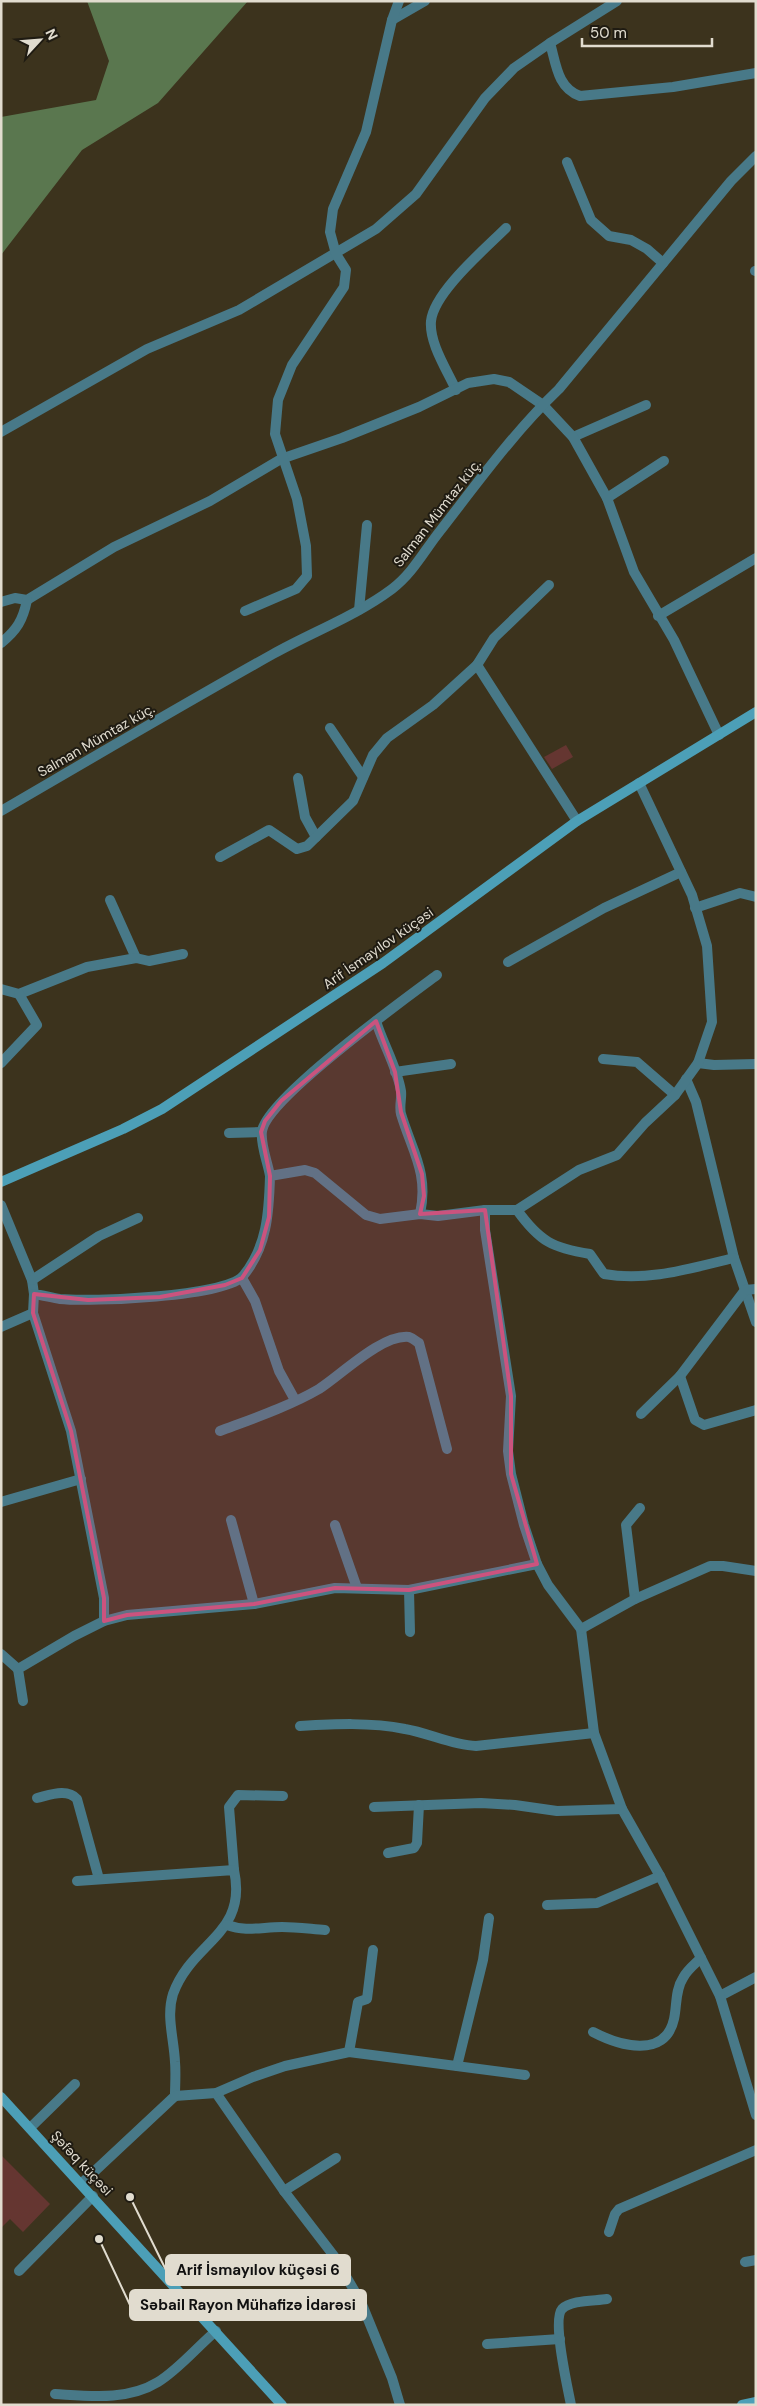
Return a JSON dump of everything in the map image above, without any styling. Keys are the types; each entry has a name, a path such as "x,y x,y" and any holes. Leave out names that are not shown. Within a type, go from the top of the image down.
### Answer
{"street":[{"path":"245,610 296,589 307,576 306,546 297,499 281,459 275,434 278,400 292,365 344,287 346,270 336,254 330,232 333,209 366,132 392,20 399,1"},
{"path":"392,20 425,1"},
{"path":"1,432 147,349 239,310 376,229 416,194 485,98 514,68 617,1"},
{"path":"550,43 563,86 570,92 580,96 672,87 756,73"},
{"name":"Salman Mümtaz küç.","path":"1,811 281,649 359,610 392,589 410,573 440,530 530,417 559,389 731,181 756,156"},
{"path":"567,162 591,220 609,236 631,240 647,249 663,263"},
{"path":"456,390 434,340 431,320 443,293 506,228"},
{"path":"1,602 15,598 27,600 114,547 210,500 281,459 342,438 419,407 468,384 494,380 509,382 543,404 573,437 607,498 634,572 658,616 674,640 719,735"},
{"path":"573,437 646,405"},
{"path":"607,498 664,462"},
{"path":"359,610 367,525"},
{"path":"658,616 756,558"},
{"path":"220,856 269,830 297,849 307,846 353,802 373,755 387,738 433,705 477,665 494,638 549,585"},
{"path":"1,643 13,634 23,619 27,600"},
{"path":"477,665 577,822"},
{"name":"Arif İsmayılov küçəsi","path":"1,1182 123,1129 162,1109 390,958 577,822 756,712"},
{"path":"330,728 363,777"},
{"path":"298,778 305,817 316,837"},
{"path":"270,1176 305,1170 315,1173 366,1215 380,1219 420,1214 438,1216 485,1210 517,1210 579,1170 617,1155 644,1123 676,1095 698,1063 712,1022 707,946 696,908 640,783"},
{"path":"508,962 604,908 681,872"},
{"path":"696,908 740,893 756,897"},
{"path":"110,900 136,958"},
{"path":"1,989 19,994 87,967 136,958 150,961 183,954"},
{"path":"34,1294 60,1299 88,1300 160,1297 225,1285 242,1278 260,1250 269,1217 270,1176 261,1132 265,1120 281,1102 349,1041 437,975"},
{"path":"1,1064 33,1032 37,1025 19,994"},
{"path":"376,1021 401,1091 400,1112 422,1174 424,1196 420,1214"},
{"path":"603,1059 638,1062 676,1095"},
{"path":"698,1063 714,1065 756,1064"},
{"path":"395,1072 451,1064"},
{"path":"686,1079 696,1102 734,1258 756,1322"},
{"path":"229,1134 261,1132"},
{"path":"1,1205 32,1280 34,1294 33,1313 63,1404 81,1479 104,1598 104,1621"},
{"path":"485,1210 485,1230 511,1396 508,1451 511,1474 536,1564 548,1585 581,1630 594,1733 622,1809 660,1876 720,1996 756,2115"},
{"path":"517,1210 529,1227 560,1249 590,1254 604,1274 621,1277 649,1277 734,1258"},
{"path":"32,1280 99,1236 138,1218"},
{"path":"242,1278 255,1301 279,1371 296,1400"},
{"path":"641,1414 680,1376 744,1290 756,1289"},
{"path":"1,1327 33,1313"},
{"path":"220,1431 319,1389 360,1356 396,1339 409,1337 419,1343 447,1449"},
{"path":"680,1376 695,1420 704,1425 756,1410"},
{"path":"2,1500 81,1479"},
{"path":"636,1599 626,1525 640,1508"},
{"path":"232,1520 254,1604"},
{"path":"335,1525 357,1588"},
{"path":"18,1669 74,1636 104,1621 137,1614 254,1604 334,1588 409,1590 536,1564"},
{"path":"581,1630 636,1599 710,1566 756,1571"},
{"path":"409,1590 410,1632"},
{"path":"1,1654 18,1669 22,1701"},
{"path":"300,1726 354,1723 397,1728 462,1745 476,1746 594,1733"},
{"path":"37,1798 67,1792 73,1794 77,1799 99,1879"},
{"path":"175,2096 175,2061 170,2018 172,1996 180,1976 209,1942 227,1925 237,1902 230,1806 238,1794 284,1796"},
{"path":"374,1807 498,1804 557,1811 622,1809"},
{"path":"388,1853 414,1848 417,1843 419,1805"},
{"path":"77,1881 234,1870"},
{"path":"547,1905 597,1904 660,1876"},
{"path":"457,2066 483,1960 489,1918"},
{"path":"227,1925 246,1930 281,1927 325,1930"},
{"path":"349,2052 358,2002 367,1999 373,1950"},
{"path":"593,2032 611,2042 633,2047 649,2045 663,2039 674,2020 678,1990 682,1978 701,1958"},
{"path":"720,1996 756,1977"},
{"path":"82,2183 175,2096 216,2093 286,2066 349,2052 524,2075"},
{"path":"30,2128 75,2084"},
{"path":"216,2093 284,2191 334,2256 361,2302 392,2378 400,2405"},
{"name":"Şəfəq küçəsi","path":"2,2099 82,2183 216,2331 277,2404"},
{"path":"609,2232 615,2214 620,2209 756,2150"},
{"path":"284,2191 336,2158"},
{"path":"19,2270 93,2196"},
{"path":"745,2262 756,2260"},
{"path":"571,2405 558,2315 568,2305 607,2300"},
{"path":"55,2394 107,2396 141,2390 159,2382 216,2331"},
{"path":"487,2344 560,2339"},
{"path":"742,2405 756,2402"}],"highlighted area":[{"path":"376,1021 395,1072 401,1112 422,1174 424,1196 420,1214 485,1210 511,1396 511,1474 537,1564 409,1590 335,1588 254,1604 127,1615 104,1621 104,1598 71,1431 33,1313 34,1294 88,1300 160,1297 225,1285 242,1278 260,1250 269,1217 270,1176 261,1132 265,1121 281,1101"}],"green space":[{"path":"87,1 248,1 158,103 82,150 1,255 1,117 96,100 109,61"}],"building":[{"path":"566,745 573,757 552,769 544,757"},
{"path":"1,2155 50,2204 23,2232 10,2219 1,2228"}],"place":[{"name":"Arif İsmayılov küçəsi 6","path":"130,2197"},
{"name":"Səbail Rayon Mühafizə İdarəsi","path":"99,2239"}]}
